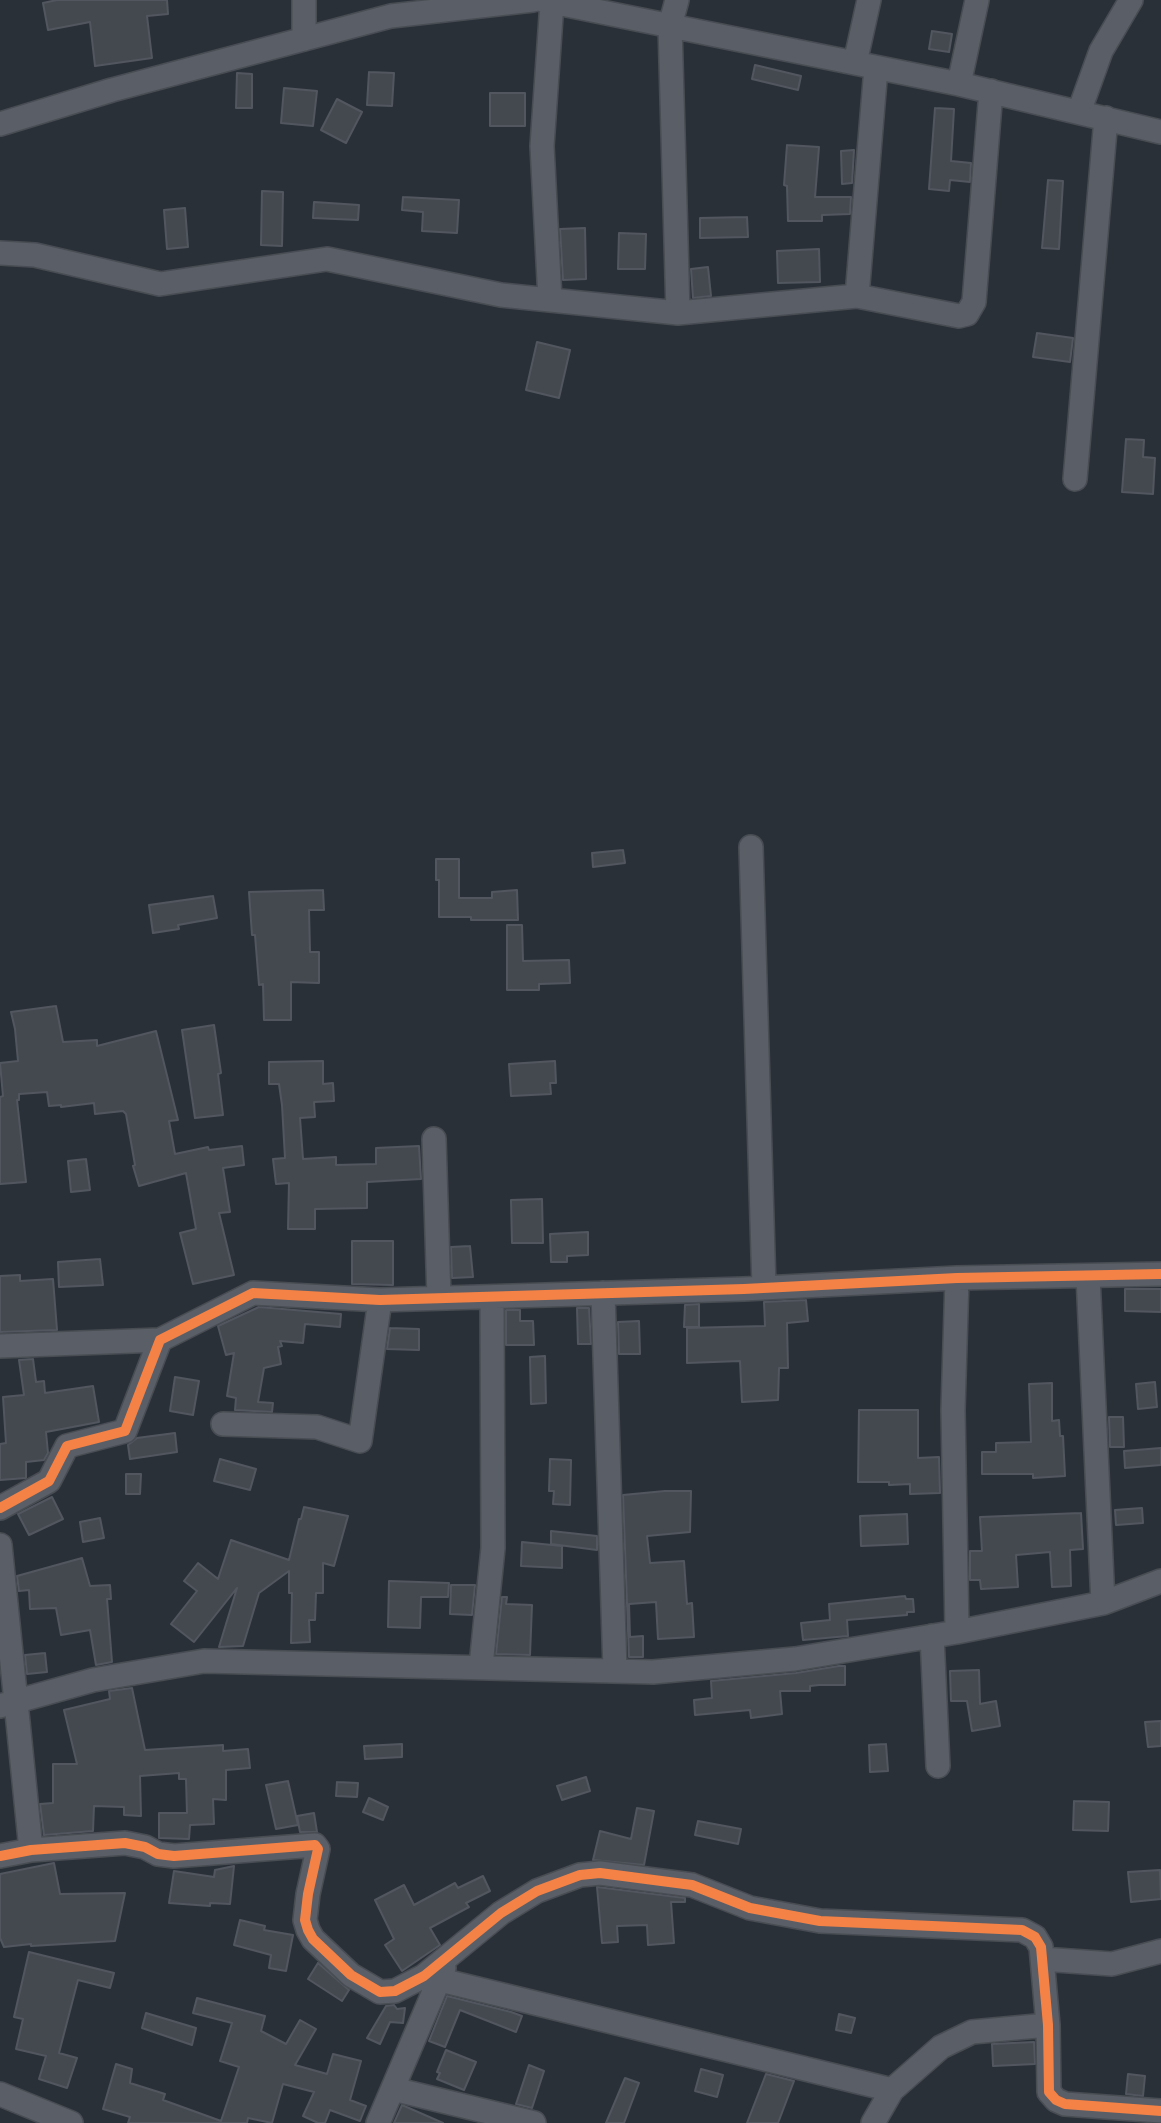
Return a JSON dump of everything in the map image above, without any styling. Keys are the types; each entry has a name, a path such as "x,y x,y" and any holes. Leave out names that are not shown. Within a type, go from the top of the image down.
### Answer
{"street":[{"path":"304,0 304,39"},
{"path":"677,0 670,26 678,313"},
{"path":"857,296 869,0"},
{"path":"958,83 977,0"},
{"path":"1079,112 1101,51 1131,0"},
{"path":"0,124 112,90 304,39 392,8 542,1 958,83 1161,132"},
{"path":"542,1 542,146 550,300"},
{"path":"0,253 35,255 160,284 327,258 501,295 678,313 857,296 959,316 967,314 974,302 992,91"},
{"path":"1075,479 1106,118"},
{"path":"751,847 764,1288"},
{"path":"434,1139 439,1298"},
{"path":"0,1346 160,1340 253,1293 380,1300 764,1288 957,1278 1161,1274"},
{"path":"1088,1276 1103,1603"},
{"path":"957,1278 953,1410 957,1632"},
{"path":"603,1293 615,1670"},
{"path":"481,1666 493,1548 492,1297"},
{"path":"223,1424 317,1427 360,1441 380,1300"},
{"path":"0,1508 49,1481 68,1446 125,1431 160,1340"},
{"path":"0,1545 7,1704 31,1850"},
{"path":"7,1704 93,1680 204,1661 653,1672 795,1659 957,1632 1103,1603 1161,1581"},
{"path":"932,1636 938,1766"},
{"path":"0,1856 31,1850 125,1843 139,1845 158,1854 174,1856 315,1845 318,1849 305,1920 313,1939 351,1975 380,1992 395,1991 432,1978 892,2090"},
{"path":"378,2123 393,2089 432,1978 449,1955 501,1913 537,1891 580,1875 600,1873 692,1885 750,1908 820,1921 1022,1930 1035,1937 1041,1947 1048,2025 1049,2092 1056,2100 1065,2104 1161,2111"},
{"path":"1042,1959 1112,1964 1161,1951"},
{"path":"873,2123 892,2090 941,2047 972,2032 1048,2025"},
{"path":"393,2089 534,2123"},
{"path":"0,2094 71,2123"}],"building":[{"path":"57,0 167,0 168,14 147,16 152,58 95,66 90,22 48,30 43,3"},
{"path":"932,31 952,34 949,52 929,49"},
{"path":"755,65 801,76 798,90 752,79"},
{"path":"369,72 394,73 392,106 367,105"},
{"path":"237,73 252,74 252,108 236,108"},
{"path":"284,88 317,91 313,126 281,123"},
{"path":"490,93 525,93 525,126 490,126"},
{"path":"337,99 362,112 346,143 321,130"},
{"path":"935,108 954,109 951,161 971,163 970,182 950,180 949,191 929,189"},
{"path":"787,145 819,147 815,197 851,197 850,214 822,215 822,221 788,221 787,186 784,185"},
{"path":"854,150 852,183 842,184 841,151"},
{"path":"1048,180 1063,181 1059,249 1042,248"},
{"path":"262,191 283,192 282,246 261,245"},
{"path":"403,197 459,200 457,233 422,231 423,212 402,210"},
{"path":"314,202 359,205 358,220 313,218"},
{"path":"185,208 188,247 167,249 164,210"},
{"path":"747,217 748,237 700,238 700,218"},
{"path":"585,228 586,279 563,280 560,229"},
{"path":"619,233 646,234 645,269 618,269"},
{"path":"819,249 820,282 778,283 777,251"},
{"path":"708,267 711,296 693,298 691,269"},
{"path":"1037,333 1073,338 1070,362 1033,357"},
{"path":"537,342 570,350 559,398 526,390"},
{"path":"1126,439 1144,440 1143,457 1155,458 1153,494 1122,492"},
{"path":"623,850 625,863 593,867 592,853"},
{"path":"436,859 459,859 459,898 492,898 492,892 517,890 518,920 439,917"},
{"path":"323,890 324,910 309,910 310,952 319,952 319,983 291,982 291,1020 264,1020 263,984 259,985 249,892"},
{"path":"213,896 217,918 153,933 149,905"},
{"path":"507,925 522,925 523,961 569,960 570,983 539,984 539,990 507,990"},
{"path":"56,1006 63,1042 97,1040 97,1046 156,1031 178,1120 169,1121 175,1154 208,1147 209,1150 242,1146 244,1165 223,1168 230,1212 219,1213 234,1275 193,1284 180,1233 196,1229 186,1173 139,1186 133,1166 135,1165 126,1114 123,1111 95,1114 94,1103 49,1106 47,1092 19,1094 17,1100 26,1182 0,1184 0,1097 3,1096 0,1063 18,1061 11,1012"},
{"path":"214,1025 221,1073 218,1074 223,1115 195,1118 182,1030"},
{"path":"323,1061 323,1084 333,1083 334,1101 314,1102 315,1117 300,1118 303,1159 336,1157 336,1165 376,1164 376,1148 419,1146 421,1179 367,1182 367,1208 315,1209 315,1229 288,1229 289,1183 276,1184 273,1159 285,1158 282,1105 279,1084 269,1084 269,1062"},
{"path":"555,1061 556,1083 550,1083 551,1094 511,1096 509,1064"},
{"path":"86,1159 90,1190 71,1192 68,1161"},
{"path":"542,1199 543,1243 512,1243 511,1200"},
{"path":"588,1232 588,1255 567,1256 567,1262 551,1262 550,1234"},
{"path":"352,1241 393,1241 393,1285 352,1284"},
{"path":"470,1246 473,1277 452,1278 451,1247"},
{"path":"100,1259 103,1285 59,1287 58,1262"},
{"path":"20,1275 20,1281 53,1279 57,1330 0,1332 0,1276"},
{"path":"1125,1289 1161,1289 1161,1312 1125,1311"},
{"path":"806,1300 808,1321 787,1323 788,1368 779,1368 778,1400 742,1402 740,1361 687,1363 687,1328 765,1326 764,1302"},
{"path":"699,1304 699,1327 684,1327 685,1305"},
{"path":"259,1307 341,1314 340,1327 305,1324 303,1343 280,1341 282,1346 278,1347 281,1364 264,1368 258,1402 273,1403 272,1412 235,1410 236,1398 227,1396 234,1353 226,1355 218,1326"},
{"path":"577,1308 589,1308 591,1344 578,1344"},
{"path":"506,1310 520,1310 520,1321 533,1321 534,1345 506,1345"},
{"path":"639,1321 640,1354 619,1354 618,1322"},
{"path":"390,1328 419,1329 419,1350 387,1349"},
{"path":"545,1356 546,1403 531,1404 530,1357"},
{"path":"33,1359 36,1382 44,1381 45,1393 93,1386 99,1422 46,1432 48,1453 44,1460 26,1462 26,1478 0,1480 0,1444 6,1443 3,1397 24,1395 19,1360"},
{"path":"175,1377 199,1381 193,1415 170,1411"},
{"path":"1155,1382 1157,1407 1138,1409 1136,1384"},
{"path":"1052,1383 1052,1421 1059,1420 1060,1436 1063,1436 1065,1476 1033,1478 1033,1474 982,1474 982,1452 996,1452 996,1443 1031,1442 1029,1384"},
{"path":"859,1410 918,1410 918,1458 939,1457 940,1493 910,1494 910,1484 858,1482"},
{"path":"1109,1417 1123,1417 1124,1447 1110,1447"},
{"path":"175,1433 177,1452 130,1459 128,1445 137,1438"},
{"path":"1161,1448 1161,1465 1125,1468 1124,1451"},
{"path":"220,1459 256,1469 250,1490 214,1481"},
{"path":"550,1459 571,1460 570,1505 553,1504 554,1491 549,1491"},
{"path":"126,1474 141,1474 140,1494 126,1494"},
{"path":"691,1491 690,1532 647,1536 650,1563 684,1561 687,1604 692,1603 694,1637 658,1639 656,1602 629,1604 630,1637 643,1636 643,1657 629,1657 623,1495"},
{"path":"52,1497 63,1519 29,1535 18,1514"},
{"path":"304,1507 348,1516 334,1566 323,1563 323,1593 316,1593 315,1620 309,1620 310,1642 291,1643 292,1593 289,1593 289,1571 259,1593 243,1646 219,1647 237,1588 194,1642 171,1624 197,1591 184,1581 198,1563 218,1579 231,1540 289,1560"},
{"path":"1142,1508 1143,1523 1116,1525 1115,1510"},
{"path":"1081,1513 1083,1549 1070,1550 1071,1586 1052,1587 1050,1552 1016,1555 1018,1587 981,1589 980,1580 970,1580 970,1551 982,1551 980,1517"},
{"path":"907,1514 908,1544 861,1546 860,1516"},
{"path":"100,1518 104,1538 83,1542 80,1522"},
{"path":"551,1531 597,1536 597,1550 551,1544"},
{"path":"522,1542 562,1546 562,1568 521,1566"},
{"path":"82,1558 90,1586 110,1585 111,1599 107,1599 112,1662 96,1665 90,1630 61,1635 56,1608 30,1609 29,1590 19,1591 17,1576"},
{"path":"389,1581 449,1583 448,1597 421,1597 420,1628 388,1627"},
{"path":"451,1585 475,1585 472,1615 450,1614"},
{"path":"905,1596 906,1599 913,1599 914,1612 907,1612 907,1615 847,1620 848,1636 803,1640 801,1623 830,1620 829,1604"},
{"path":"502,1597 507,1597 506,1604 532,1605 530,1655 496,1654"},
{"path":"45,1653 47,1672 27,1674 25,1655"},
{"path":"845,1666 845,1685 810,1686 810,1691 780,1691 782,1714 751,1718 750,1710 695,1715 694,1700 712,1698 711,1681"},
{"path":"979,1670 980,1704 996,1701 1000,1726 972,1731 967,1701 951,1701 950,1671"},
{"path":"132,1688 145,1750 223,1745 223,1751 248,1749 250,1768 226,1770 226,1800 213,1799 214,1824 190,1825 189,1839 159,1838 159,1813 187,1813 186,1779 179,1779 179,1773 140,1776 141,1816 124,1815 124,1807 94,1806 93,1831 44,1835 40,1804 53,1803 53,1764 77,1764 64,1710 110,1699 109,1691"},
{"path":"1161,1721 1161,1746 1148,1747 1145,1722"},
{"path":"402,1744 402,1757 365,1759 364,1746"},
{"path":"886,1744 888,1771 870,1772 869,1745"},
{"path":"586,1777 590,1791 562,1800 557,1786"},
{"path":"288,1781 298,1825 276,1829 266,1785"},
{"path":"337,1782 358,1783 357,1797 336,1796"},
{"path":"369,1798 388,1807 383,1820 363,1812"},
{"path":"1074,1801 1109,1802 1108,1831 1073,1830"},
{"path":"637,1808 654,1811 644,1865 593,1860 600,1831 631,1839"},
{"path":"314,1813 317,1832 300,1832 297,1816"},
{"path":"698,1821 741,1829 738,1844 695,1835"},
{"path":"54,1863 60,1894 125,1893 115,1941 4,1947 0,1938 0,1874"},
{"path":"234,1866 230,1904 210,1903 210,1906 169,1903 174,1871 214,1877 215,1870"},
{"path":"1160,1870 1161,1899 1131,1902 1128,1872"},
{"path":"483,1876 490,1891 466,1903 469,1907 430,1928 440,1945 402,1971 385,1945 394,1939 375,1900 404,1885 414,1905 455,1883 458,1888"},
{"path":"597,1887 685,1898 685,1902 671,1902 674,1943 648,1945 647,1925 617,1926 618,1942 602,1943"},
{"path":"240,1920 265,1926 264,1930 293,1935 286,1971 269,1968 271,1955 234,1945"},
{"path":"29,1952 114,1973 110,1988 78,1980 59,2053 77,2058 67,2088 39,2079 46,2056 16,2049 23,2019 14,2017"},
{"path":"318,1963 349,1990 342,2001 308,1979"},
{"path":"447,1996 522,2016 516,2032 460,2010 445,2047 429,2041"},
{"path":"197,1998 265,2016 261,2031 286,2044 300,2020 316,2029 295,2065 327,2074 333,2054 361,2061 350,2100 366,2106 360,2121 330,2110 325,2123 318,2123 303,2116 314,2092 283,2084 272,2123 248,2118 247,2123 128,2123 130,2117 103,2109 116,2064 132,2069 130,2083 165,2094 163,2100 221,2121 239,2067 220,2061 232,2023 193,2013"},
{"path":"394,2005 397,2009 405,2008 403,2023 390,2022 380,2044 367,2038 386,2006"},
{"path":"146,2013 196,2028 192,2045 142,2028"},
{"path":"839,2014 855,2018 851,2033 836,2030"},
{"path":"1034,2042 1035,2064 993,2066 992,2044"},
{"path":"446,2050 476,2062 464,2090 437,2079"},
{"path":"529,2065 544,2071 532,2108 516,2104"},
{"path":"701,2069 723,2075 717,2097 695,2091"},
{"path":"766,2074 794,2081 778,2123 747,2123"},
{"path":"1128,2074 1145,2076 1143,2096 1126,2094"},
{"path":"625,2078 639,2083 624,2123 606,2123"},
{"path":"402,2105 443,2123 394,2123"}],"cycle path":[{"path":"0,1508 49,1481 67,1446 125,1431 160,1340 253,1293 380,1300 744,1289 957,1278 1161,1274"},
{"path":"0,1856 31,1850 125,1843 145,1847 158,1854 174,1856 315,1845 318,1849 305,1920 308,1930 313,1939 351,1975 380,1992 395,1991 424,1976 501,1913 537,1891 580,1875 600,1873 692,1885 750,1908 820,1921 1022,1930 1035,1937 1041,1947 1048,2025 1049,2092 1056,2100 1065,2104 1161,2111"}]}
